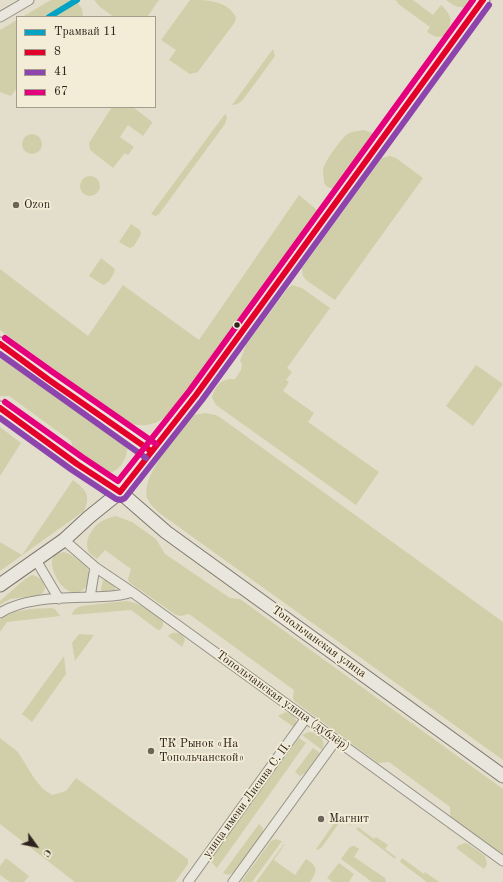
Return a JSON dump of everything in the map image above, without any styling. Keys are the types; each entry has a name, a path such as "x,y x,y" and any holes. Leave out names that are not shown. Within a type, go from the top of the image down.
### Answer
{"main road":[{"path":"0,585 64,540 120,492 196,395 483,0"},
{"path":"0,344 49,380 152,451"},
{"name":"Топольчанская улица","path":"0,408 76,464 120,492 166,532 503,776"}],"street":[{"path":"0,17 29,0"},
{"name":"Топольчанская улица (дублёр)","path":"64,540 95,567 132,592 503,861"},
{"path":"36,560 59,599"},
{"path":"90,597 95,567"},
{"path":"0,613 8,608 23,603 59,599 121,596 132,592"},
{"name":"улица имени Лисина С. П.","path":"188,882 306,718"},
{"path":"234,882 336,740"}],"green space":[{"path":"51,0 76,0 82,9 83,15 82,16 24,16"},
{"path":"94,0 159,0 148,16 113,16 100,7"},
{"path":"190,0 203,0 222,4 232,11 236,17 235,22 198,72 190,74 169,60 176,50 161,40"},
{"path":"395,0 413,0 433,15 441,5 450,16 450,24 447,32 444,36 439,37 427,32 430,27"},
{"path":"446,0 470,0 465,7 460,7 455,6"},
{"path":"16,21 16,89 11,96 0,92 0,30"},
{"path":"273,49 275,56 245,97 239,103 232,105"},
{"path":"111,108 134,108 152,123 143,136 128,125 120,137 134,147 128,155 125,153 113,168 90,150 89,143"},
{"path":"225,114 227,117 225,124 159,214 156,216 151,214"},
{"path":"364,130 372,133 373,137 337,188 327,187 324,182 323,172 329,157 336,146 347,134"},
{"path":"32,134 39,137 42,144 39,151 32,154 25,151 22,144 25,137"},
{"path":"390,156 396,158 423,178 335,300 306,280 303,276 302,268 382,158"},
{"path":"90,176 97,179 100,186 97,193 90,196 83,193 80,186 83,179"},
{"path":"299,195 318,211 175,409 159,421 149,425 136,425 129,423 0,330 0,269 88,336 123,285 199,340"},
{"path":"131,224 140,230 141,234 134,246 130,248 119,242"},
{"path":"101,258 115,269 111,278 103,285 89,276"},
{"path":"292,285 302,288 330,308 287,368 292,372 286,380 289,382 283,391 314,413 308,422 379,472 356,505 216,405 212,397 215,389 220,383 226,380 235,379 241,370 242,364 240,361 246,345 288,288"},
{"path":"0,353 122,440 127,447 127,451 125,459 120,466 111,472 107,472 97,467 74,450 71,441 9,396 0,396"},
{"path":"476,365 503,384 473,426 446,406"},
{"path":"205,413 216,415 221,418 503,622 503,760 154,508 148,500 146,491 148,481 153,470 160,458 189,419 194,415"},
{"path":"0,427 21,443 0,476"},
{"path":"73,480 86,493 87,501 84,511 0,571 0,542 22,555"},
{"path":"116,516 132,522 156,539 165,554 230,598 240,599 503,789 503,855 451,817 450,807 389,762 378,763 294,701 294,690 189,614 181,616 176,615 129,582 128,579 131,569 105,550 97,559 90,554 87,541 93,529 100,522"},
{"path":"63,552 70,554 86,567 90,573 91,580 89,584 78,592 72,592 65,589 60,583 53,569 53,558"},
{"path":"32,575 42,581 45,588 43,593 40,595 10,599 0,605 0,601 25,579"},
{"path":"103,580 111,583 116,590 103,592 101,590"},
{"path":"126,601 136,603 151,612 163,622 163,626 160,630 131,610 72,615 75,609 81,606"},
{"path":"31,609 55,609 60,616 7,622 0,632 0,620 11,613"},
{"path":"172,633 178,633 183,636 185,640 182,647 168,636"},
{"path":"79,634 94,635 75,661 72,643"},
{"path":"64,656 66,674 32,722 22,714"},
{"path":"286,712 294,716 296,720 295,728 278,716"},
{"path":"309,732 319,735 323,740 322,750 302,735"},
{"path":"0,738 18,752 34,778 43,789 52,795 66,791 76,778 188,859 188,864 175,882 75,882 0,824"},
{"path":"299,738 306,743 217,868 212,863 213,856"},
{"path":"313,748 320,753 305,773 300,776 295,772"},
{"path":"340,815 352,823 351,825 342,819 322,847 318,850 316,849"},
{"path":"259,824 263,828 263,834 235,872 228,875 223,873"},
{"path":"358,827 374,839 376,837 388,845 385,849 396,857 395,859 356,829"},
{"path":"276,839 282,841 252,882 241,882 271,841"},
{"path":"465,843 485,856 487,864 484,869 456,848"},
{"path":"284,844 274,860 295,875 306,859 313,864 316,869 310,882 256,882"},
{"path":"352,846 359,849 354,857 385,878 385,882 372,882 341,859"},
{"path":"6,858 29,876 24,882 10,882 0,875 0,866"},
{"path":"402,858 424,874 425,872 439,882 427,882 400,862"},
{"path":"339,863 354,874 349,882 333,882 327,878"}],"tram line":[{"name":"11","path":"51,16 77,0"}],"transit line":[{"name":"67","path":"5,402 118,481 190,390 473,0"},
{"name":"8","path":"0,408 77,464 120,492 196,395 483,0"},
{"name":"41","path":"0,418 72,470 116,499 121,500 125,498 202,400 489,5"},
{"name":"67","path":"5,338 156,444"},
{"name":"8","path":"0,344 151,451"},
{"name":"41","path":"0,354 146,458"}],"place":[{"name":"Ozon","path":"16,205"},
{"name":"ТК Рынок «На Топольчанской»","path":"151,751"},
{"name":"Магнит","path":"321,819"}]}
